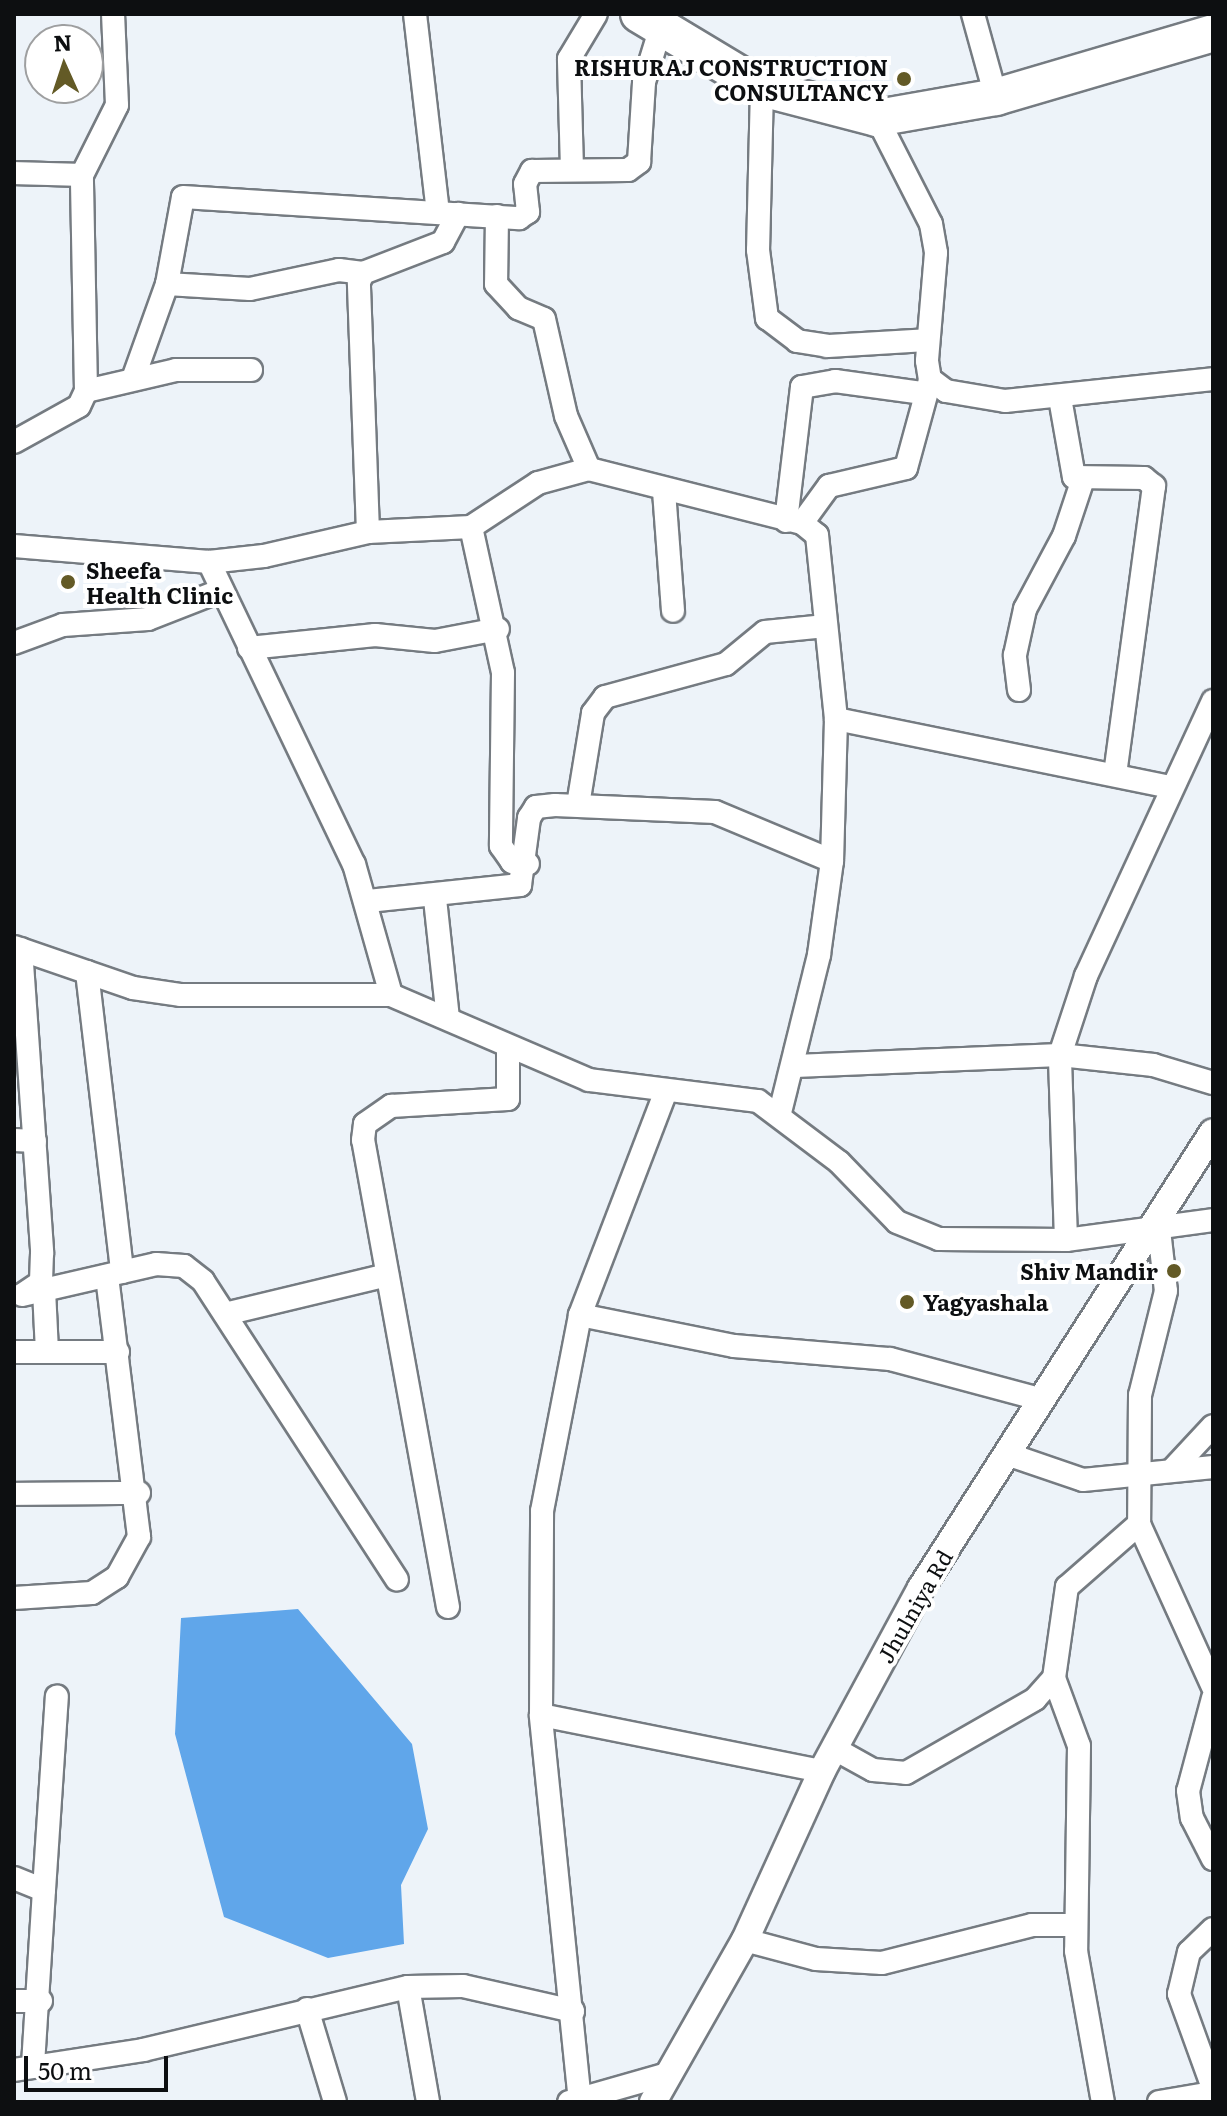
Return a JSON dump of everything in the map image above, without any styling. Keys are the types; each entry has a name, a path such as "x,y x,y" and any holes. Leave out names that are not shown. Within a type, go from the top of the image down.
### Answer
{"highway":[{"path":"650,21 762,88 877,118 996,97 1213,33"}],"street":[{"path":"14,442 79,406 86,391 82,175 117,105 113,14"},
{"path":"167,284 250,289 339,270 363,273 433,249 451,233 415,14"},
{"path":"572,169 569,59 596,14"},
{"path":"973,14 996,97"},
{"path":"133,379 167,284 183,197 497,216 528,212 525,184 532,171 628,170 639,162 650,21"},
{"path":"762,88 758,250 767,318 797,341 827,346 928,340"},
{"path":"794,522 829,486 906,468 920,437 927,386 931,224 877,118"},
{"path":"14,173 82,175"},
{"path":"497,216 496,284 511,302 544,319 566,416 589,469"},
{"path":"363,273 358,379 368,532"},
{"path":"86,391 176,370 251,370"},
{"path":"794,522 802,387 835,381 927,386 980,399 1060,398 1213,379"},
{"path":"1060,398 1068,465 1082,482"},
{"path":"14,546 209,562 368,532 471,527 538,483 589,469 664,491 794,522 817,535 836,719 832,861 795,1066 780,1113"},
{"path":"1082,482 1144,478 1154,486 1115,774"},
{"path":"1019,690 1015,655 1025,609 1064,536 1082,482"},
{"path":"664,491 673,611"},
{"path":"471,527 498,629 501,846 512,862 528,864"},
{"path":"209,562 368,901 391,995"},
{"path":"14,643 63,625 148,619 222,590"},
{"path":"578,805 593,713 605,697 726,664 765,632 826,626"},
{"path":"249,648 375,635 435,641 498,629"},
{"path":"1066,1240 1060,1055 1086,976 1169,787 1213,701"},
{"path":"836,719 1169,787"},
{"path":"368,901 435,899 506,891 520,885 528,864 536,807 578,805 715,812 832,861"},
{"path":"435,899 448,1018"},
{"path":"27,1293 41,1282 24,1140 18,948 87,972 181,995 391,995 448,1018 508,1049 589,1080 665,1093 758,1101 780,1113 897,1222 939,1239 990,1245 1066,1240 1152,1231 1213,1220"},
{"path":"14,1598 92,1593 117,1577 139,1537 139,1493 118,1352 115,1274 87,972"},
{"path":"448,1607 387,1275 365,1124 391,1106 508,1099 508,1049"},
{"path":"795,1066 1060,1055 1153,1065 1213,1083"},
{"path":"665,1093 580,1315 542,1511 541,1715 573,2011 576,2101 667,2074"},
{"name":"Jhulniya Rd","path":"653,2102 745,1940 828,1760 921,1588 1007,1454 1036,1398 1152,1231 1213,1132"},
{"path":"1152,1231 1166,1291 1140,1395 1139,1524 1213,1687"},
{"path":"27,1293 115,1274 184,1266 225,1314 397,1580"},
{"path":"225,1314 387,1275"},
{"path":"27,1293 47,1351"},
{"path":"580,1315 734,1346 890,1359 1036,1398"},
{"path":"14,1352 118,1352"},
{"path":"1172,1470 1213,1426"},
{"path":"1007,1454 1083,1480 1137,1478 1172,1470 1213,1467"},
{"path":"14,1494 139,1493"},
{"path":"1103,2102 1075,1925 1079,1746 1054,1678 1067,1587 1139,1524"},
{"path":"541,1715 906,1773 1008,1718 1054,1678"},
{"path":"57,1696 44,1890 41,2001 24,2069 143,2050 408,1987 463,1986 573,2011"},
{"path":"1213,1698 1188,1791 1192,1818 1213,1859"},
{"path":"14,1878 44,1890"},
{"path":"745,1940 816,1959 882,1963 1032,1925 1075,1925"},
{"path":"1159,2102 1213,2091 1179,1994 1189,1952 1213,1929"},
{"path":"408,1987 428,2102"},
{"path":"14,2001 41,2001"},
{"path":"307,2009 335,2102"}],"water":[{"path":"298,1609 412,1744 428,1829 401,1885 404,1944 328,1958 224,1917 175,1734 181,1618"}],"place":[{"name":"RISHURAJ CONSTRUCTION CONSULTANCY","path":"904,79"},
{"name":"Sheefa Health Clinic","path":"68,582"},
{"name":"Shiv Mandir","path":"1174,1271"},
{"name":"Yagyashala","path":"907,1302"}]}
